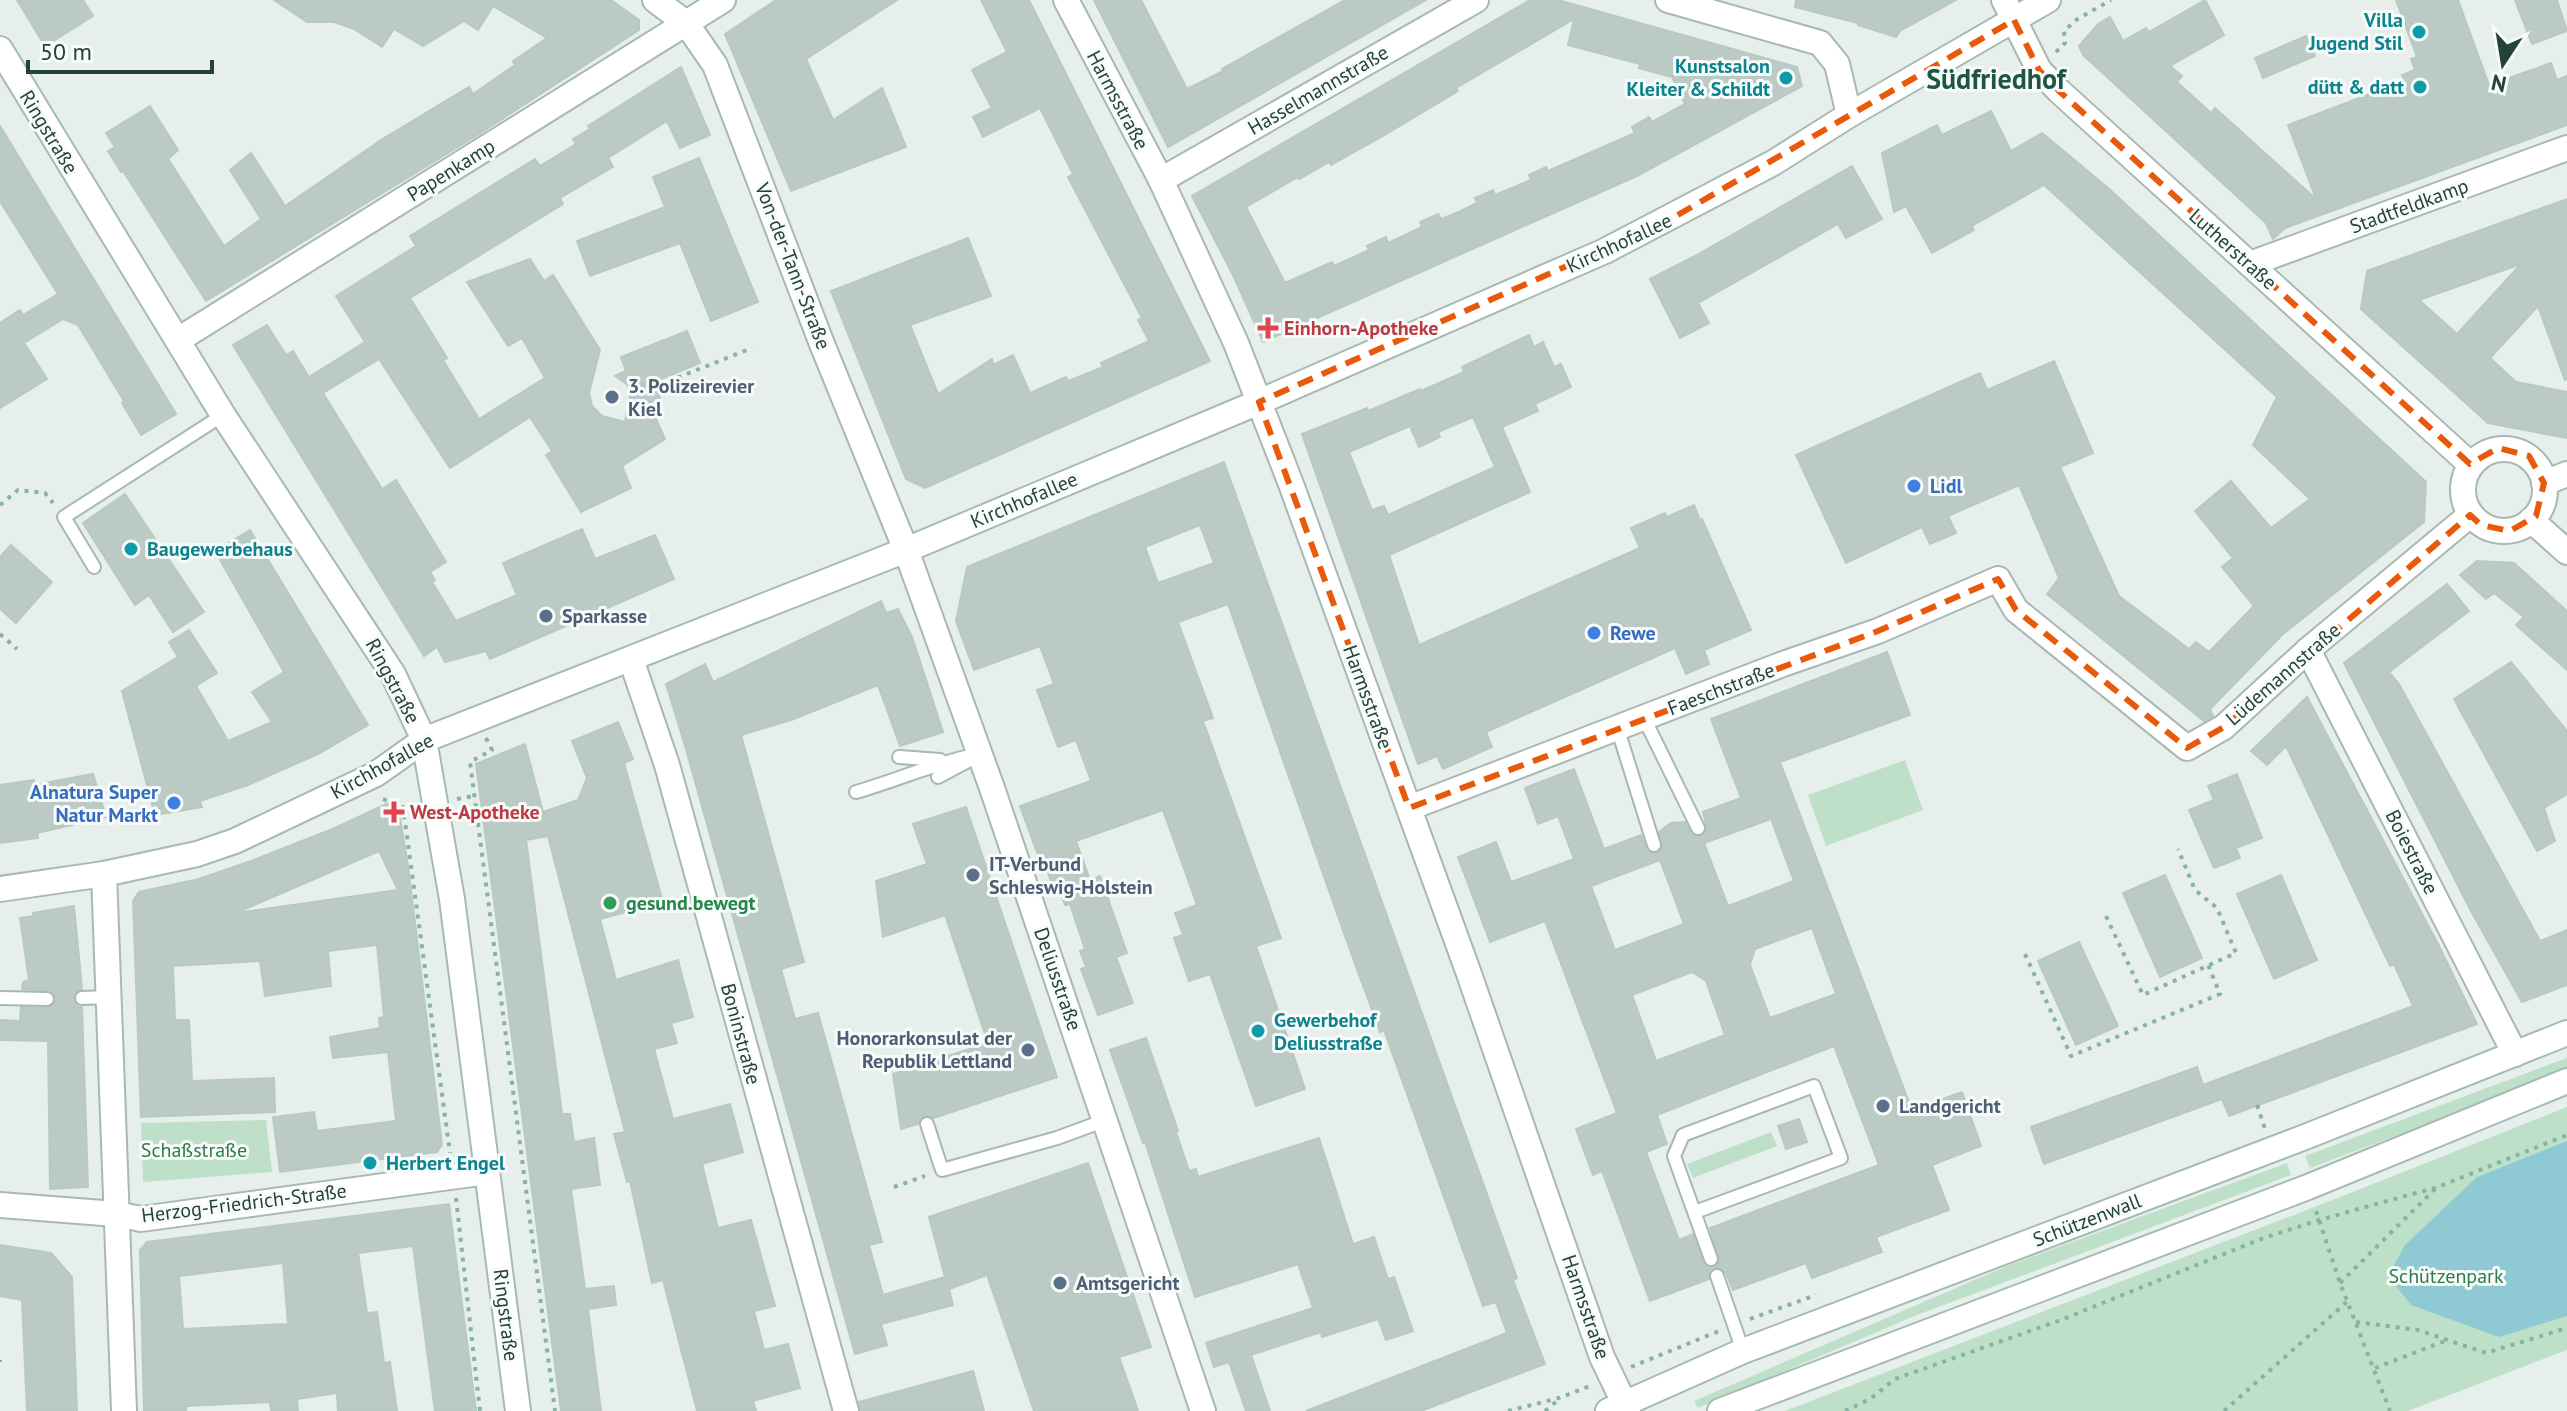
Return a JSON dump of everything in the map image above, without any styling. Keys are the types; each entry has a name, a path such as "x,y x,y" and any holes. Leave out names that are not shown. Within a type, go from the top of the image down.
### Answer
{"street":[{"name":"Von-der-Tann-Straße","path":"655,0 686,23 715,65 822,344 906,550"},
{"name":"Papenkamp","path":"178,340 723,0"},
{"name":"Harmsstraße","path":"1066,0 1161,180 1236,343 1409,808 1621,1408"},
{"name":"Hasselmannstraße","path":"1161,180 1476,0"},
{"path":"1668,0 1820,43 1837,64 1849,115"},
{"name":"Kirchhofallee","path":"0,889 104,874 197,854 235,841 376,774 424,740 906,550 1259,402 1605,251 1773,163 2009,10 2048,0"},
{"name":"Lutherstraße","path":"2009,10 2039,70 2470,464"},
{"name":"Ringstraße","path":"0,49 223,415 385,662 424,740 452,899 518,1411"},
{"name":"Stadtfeldkamp","path":"2250,264 2567,148"},
{"path":"2498,448 2514,449 2529,456 2556,478 2543,505 2531,520 2510,531 2481,525 2470,515 2464,503 2462,489 2470,464 2498,448"},
{"name":"Lüdemannstraße","path":"2016,610 2187,748 2224,727 2308,650 2470,515"},
{"path":"2531,520 2567,552"},
{"name":"Deliusstraße","path":"906,550 1106,1120 1203,1411"},
{"name":"Faeschstraße","path":"1409,808 1878,631 1998,579 2016,610"},
{"name":"Boiestraße","path":"2308,650 2515,1054"},
{"name":"Boninstraße","path":"631,659 667,765 846,1411"},
{"path":"104,874 124,1411"},
{"name":"Schützenwall","path":"1621,1408 1743,1351 2567,1033"},
{"path":"1720,1411 2308,1187 2567,1081"},
{"name":"Herzog-Friedrich-Straße","path":"0,1205 116,1214 141,1219 487,1172"}],"lane":[{"path":"94,567 64,517 223,415"},
{"path":"1644,718 1698,828"},
{"path":"1617,727 1654,845"},
{"path":"856,792 899,780 944,761 979,754"},
{"path":"938,777 979,754"},
{"path":"899,757 944,761"},
{"path":"82,998 108,997"},
{"path":"0,998 47,999"},
{"path":"1695,1212 1841,1158 1814,1086 1683,1135 1674,1156 1711,1259"},
{"path":"927,1124 942,1170 1057,1138 1106,1120"},
{"path":"1717,1276 1743,1351"}],"path":[{"path":"2039,70 2065,43 2064,31 2076,20 2111,0"},
{"path":"659,385 752,348"},
{"path":"0,505 18,490 45,493 64,517"},
{"path":"0,634 17,649"},
{"path":"476,720 492,750 470,762 555,1411"},
{"path":"382,798 403,807 454,1176 480,1411"},
{"path":"2106,916 2143,995 2236,953 2217,908 2195,890 2178,849"},
{"path":"2025,954 2071,1056 2220,994 2208,965"},
{"path":"2257,1105 2265,1131"},
{"path":"1845,1411 1870,1399 1895,1379 2061,1320 2261,1239 2438,1187 2567,1135"},
{"path":"894,1187 942,1170"},
{"path":"2308,1187 2340,1283 2390,1411"},
{"path":"2340,1283 2438,1187"},
{"path":"2224,1411 2348,1301"},
{"path":"2356,1322 2418,1330 2486,1353 2567,1328"},
{"path":"2375,1368 2447,1340"},
{"path":"1508,1411 1559,1398 1545,1411"}],"highlighted area":[{"path":"2014,20 2039,70 2059,91 2470,464 2498,448 2529,456 2544,483 2536,516 2510,531 2481,525 2470,515 2224,727 2187,748 2016,610 1998,579 1878,631 1409,808 1259,402 1664,223"}],"green space":[{"path":"1905,760 1923,810 1826,846 1808,795"},
{"path":"2567,1058 2567,1071 2310,1168 2305,1156"},
{"name":"Schützenpark","path":"2567,1107 2567,1350 2408,1411 1785,1411 2335,1199"},
{"name":"Schaßstraße","path":"266,1120 272,1172 143,1182 141,1123"},
{"path":"1771,1132 1777,1146 1693,1178 1687,1164"},
{"path":"2287,1163 2291,1175 1917,1315 1698,1408 1694,1401 2007,1266"}],"water":[{"path":"2567,1141 2567,1316 2499,1337 2411,1305 2388,1276 2405,1245 2477,1177"}],"building":[{"path":"17,0 83,0 93,16 45,46"},
{"path":"274,0 611,0 639,20 639,30 479,134 206,301 108,151 115,147 106,133 150,106 178,150 168,159 224,246 261,219 230,170 251,153 285,206 381,140 469,87 473,94 547,38 493,6 478,30 464,21 423,46 394,29 382,47 354,29 334,22 307,22"},
{"path":"776,0 897,0 806,59 833,120 882,88 906,147 791,191 725,34"},
{"path":"981,0 1029,0 1210,361 925,488 906,479 831,291 968,238 991,296 910,325 938,394 992,359 993,365 1013,355 1030,393 1066,377 1068,381 1103,367 1101,363 1149,341 1138,320 1142,318 1068,177 1073,174 1040,108 983,137 973,117 992,108 972,70 1007,52"},
{"path":"1094,0 1141,0 1187,89 1345,0 1426,0 1168,147"},
{"path":"1530,0 1558,0 1797,67 1802,86 1637,176 1263,342 1192,196","holes":["1574,19 1568,45 1640,64 1639,68 1672,77 1685,104 1652,122 1649,117 1632,127 1635,133 1548,171 1546,167 1529,175 1531,180 1495,195 1493,190 1475,198 1477,203 1459,212 1441,219 1438,214 1420,222 1422,227 1388,243 1386,237 1367,246 1369,250 1334,266 1332,262 1285,283 1246,207 1298,177 1329,162 1331,165 1383,136 1458,91 1456,88"]},
{"path":"1796,0 1956,0 1900,31 1896,37 1858,23 1795,7"},
{"path":"2205,0 2224,35 2170,66 2182,76 2177,82 2211,113 2215,108 2316,199 2288,125 2404,81 2402,75 2415,70 2411,59 2417,57 2396,0 2458,0 2489,85 2551,63 2557,80 2567,76 2567,125 2285,228 2273,239 2266,223 2083,55 2079,46 2098,24 2110,17 2123,41 2146,28 2149,32"},
{"path":"2515,0 2557,0 2567,31 2532,44"},
{"path":"2306,36 2315,56 2263,78 2255,58"},
{"path":"681,67 710,135 680,148 667,121 608,158 613,167 560,198 563,204 410,298 447,358 443,360 479,419 545,378 522,338 508,346 467,282 530,259 544,281 553,275 600,350 589,393 592,406 602,416 625,422 630,396 628,385 615,376 626,371 621,357 687,331 700,363 654,382 660,398 649,403 665,439 622,466 631,488 581,512 546,455 552,451 530,417 450,468 379,359 323,393 382,489 396,480 446,562 430,572 435,580 432,582 456,621 517,595 503,563 582,529 595,559 655,535 674,579 490,659 486,651 445,662 437,647 424,656 233,345 267,325 286,355 293,351 309,377 365,342 336,296 416,246 410,236 535,159 540,166 576,144 573,139 590,129 588,126"},
{"path":"1991,111 2011,151 2042,133 2107,187 2426,482 2424,522 2283,634 2210,709 2213,716 2204,721 2047,594 2059,578 2019,485 1948,516 1956,533 1930,544 1922,527 1846,563 1796,455 1980,373 1987,390 2054,361 2093,453 2060,467 2119,596 2189,649 2196,642 2209,652 2254,606 2222,567 2233,558 2195,511 2231,481 2271,528 2310,499 2253,445 2277,397 2044,185 1932,253 1906,206 1894,212 1882,153 1937,125 1942,135"},
{"path":"0,126 176,414 141,435 78,325 63,319 24,343 47,379 0,408 0,323 20,310 23,315 58,294 0,201"},
{"path":"699,158 758,302 711,321 680,243 590,276 577,241 665,207 653,177"},
{"path":"1852,166 1882,219 1846,238 1838,224 1698,303 1709,323 1680,338 1650,279"},
{"path":"2567,199 2567,379 2538,306 2490,358 2516,382 2567,392 2567,438 2488,423 2361,309 2367,271","holes":["2521,264 2457,334 2419,300"]},
{"name":"Rewe","path":"1529,335 1534,347 1543,342 1554,367 1561,364 1571,387 1535,404 1538,411 1502,427 1530,492 1389,555 1419,645 1640,548 1631,528 1665,513 1667,517 1694,505 1751,630 1704,650 1709,664 1686,674 1675,648 1486,732 1492,747 1443,769 1437,756 1418,764 1302,434 1421,391 1464,372 1462,367","holes":["1473,417 1495,467 1388,515 1384,506 1372,510 1349,452 1410,426 1419,447 1440,437 1438,432"]},
{"path":"1224,462 1517,1278 1513,1280 1545,1364 1421,1411 1306,1411 1507,1333 1496,1302 1483,1306 1384,1030 1380,1032 1345,936 1228,604 1178,622 1213,718 1203,721 1281,938 1256,946 1305,1089 1256,1106 1210,974 1189,981 1174,938 1183,935 1175,913 1197,905 1163,810 1076,841 1090,880 1100,876 1127,953 1116,957 1133,1003 1098,1015 1081,969 1086,967 1080,951 1085,949 1070,904 1065,905 1060,890 1055,892 1020,806 1091,781 1076,740 1058,747 1037,690 1054,684 1040,646 974,670 956,621 967,567","holes":["1200,525 1214,563 1158,583 1145,547"]},
{"name":"Baugewerbehaus","path":"125,494 204,612 173,632 149,595 135,605 83,523"},
{"path":"250,530 368,725 318,754 248,785 200,801 202,807 155,815 122,691 178,657 169,642 189,630 217,673 196,686 228,741 272,722 252,692 284,672 215,551"},
{"path":"11,545 52,582 16,623 0,609 0,557"},
{"path":"2477,561 2514,563 2567,611 2567,670 2516,625 2524,617 2494,593 2486,599 2460,575"},
{"path":"2447,584 2469,611 2389,672 2399,684 2540,941 2567,930 2567,985 2522,1002 2471,911 2344,663"},
{"path":"881,601 886,613 898,609 912,637 943,732 900,746 878,685 794,719 741,735 804,962 781,969 795,1019 818,1013 882,1242 869,1245 883,1295 945,1277 929,1217 1088,1163 1151,1347 1119,1357 1138,1411 1034,1411 987,1275 949,1289 953,1305 881,1324 887,1345 855,1354 666,684 705,664 713,682"},
{"path":"1887,652 1910,715 1780,762 1912,1110 1962,1092 1981,1146 1932,1165 1949,1210 1876,1237 1882,1252 1812,1278 1806,1263 1733,1290 1726,1273 1715,1267 1710,1271 1709,1279 1650,1301 1602,1171 1593,1175 1576,1129 1617,1113 1545,921 1490,942 1458,857 1496,842 1511,882 1574,859 1558,816 1538,824 1525,788 1574,769 1604,849 1641,835 1647,851 1657,853 1663,846 1659,832 1671,823 1685,822 1692,835 1701,836 1707,828 1703,812 1741,798 1711,719","holes":["1771,819 1794,881 1728,906 1704,843","1660,860 1684,924 1615,950 1591,886","1812,928 1836,994 1770,1018 1750,965 1755,949","1692,972 1706,981 1725,1035 1656,1061 1632,995","1834,1046 1879,1165 1710,1228 1720,1260 1715,1267 1706,1266 1693,1234 1679,1240 1646,1152 1667,1144 1657,1115"]},
{"path":"2511,662 2567,731 2567,794 2544,808 2555,841 2537,851 2454,699"},
{"path":"2307,697 2477,1024 2229,1116 2222,1099 2044,1164 2031,1127 2197,1067 2203,1085 2413,1006 2394,964 2390,966 2286,746 2267,765 2251,751"},
{"path":"618,722 633,759 624,763 663,902 600,919 616,980 678,960 693,1017 671,1023 677,1043 654,1049 673,1119 730,1104 743,1152 702,1164 718,1228 751,1220 775,1306 754,1311 764,1350 788,1344 800,1388 753,1401 756,1411 697,1411 663,1280 652,1283 630,1181 627,1182 614,1134 625,1132 548,836 526,840 562,1114 570,1114 574,1142 594,1138 600,1185 571,1189 585,1289 614,1286 616,1305 588,1309 601,1411 561,1411 476,764 525,744 543,812 578,800 587,778 572,741"},
{"path":"93,774 106,817 37,833 38,838 0,843 0,785 34,780 34,785"},
{"path":"2237,774 2262,838 2236,848 2240,858 2214,868 2189,810 2214,800 2208,786"},
{"path":"388,803 398,806 442,1145 437,1152 280,1172 273,1117 314,1112 317,1131 396,1121 388,1052 333,1058 330,1037 380,1028 379,1018 384,1017 377,945 328,951 331,986 265,996 260,961 173,966 175,1020 189,1020 192,1081 274,1078 275,1112 141,1117 133,901 139,892 199,879 335,828","holes":["379,851 398,890 243,912"]},
{"path":"966,807 1057,1077 934,1118 924,1116 918,1124 901,1129 893,1074 988,1043 945,915 883,937 876,881 927,864 913,824"},
{"path":"2165,875 2202,958 2160,977 2123,893"},
{"path":"2281,875 2317,960 2274,979 2237,894"},
{"path":"74,906 82,989 74,993 73,999 77,1006 82,1007 88,1187 50,1189 48,1041 0,1040 0,1020 20,1021 21,1007 48,1008 56,1000 51,991 22,989 23,982 29,980 20,918"},
{"path":"2079,942 2118,1026 2076,1045 2038,961"},
{"path":"1146,1038 1189,1171 1196,1169 1198,1177 1319,1138 1353,1244 1374,1237 1388,1279 1394,1277 1413,1331 1386,1340 1378,1319 1322,1337 1321,1332 1251,1355 1270,1411 1246,1411 1229,1362 1214,1367 1206,1343 1313,1308 1298,1264 1195,1297 1145,1142 1110,1050"},
{"path":"1799,1119 1807,1142 1786,1149 1778,1126"},
{"path":"449,1204 476,1411 435,1411 413,1246 358,1253 367,1313 377,1312 384,1363 390,1362 397,1411 338,1411 337,1393 297,1399 298,1411 271,1411 270,1402 186,1406 186,1411 144,1411 140,1250 147,1242","holes":["283,1263 288,1324 183,1329 179,1276"]},
{"path":"0,1245 51,1253 72,1277 77,1411 27,1411 22,1300 0,1296"},
{"path":"973,1371 984,1411 861,1411 859,1402"}],"place":[{"name":"Villa Jugend Stil","path":"2419,32"},
{"name":"Kunstsalon Kleiter & Schildt","path":"1786,78"},
{"name":"dütt & datt","path":"2420,87"},
{"name":"Einhorn-Apotheke","path":"1268,328"},
{"name":"3. Polizeirevier Kiel","path":"612,397"},
{"name":"Lidl","path":"1914,486"},
{"name":"Baugewerbehaus","path":"131,549"},
{"name":"Sparkasse","path":"546,616"},
{"name":"Rewe","path":"1594,633"},
{"name":"Alnatura Super Natur Markt","path":"174,803"},
{"name":"West-Apotheke","path":"394,812"},
{"name":"IT-Verbund Schleswig-Holstein","path":"973,875"},
{"name":"gesund.bewegt","path":"610,903"},
{"name":"Gewerbehof Deliusstraße","path":"1258,1031"},
{"name":"Honorarkonsulat der Republik Lettland","path":"1028,1050"},
{"name":"Landgericht","path":"1883,1106"},
{"name":"Herbert Engel","path":"370,1163"},
{"name":"Amtsgericht","path":"1060,1283"}],"district":[{"name":"Südfriedhof","path":"1996,78"}]}
